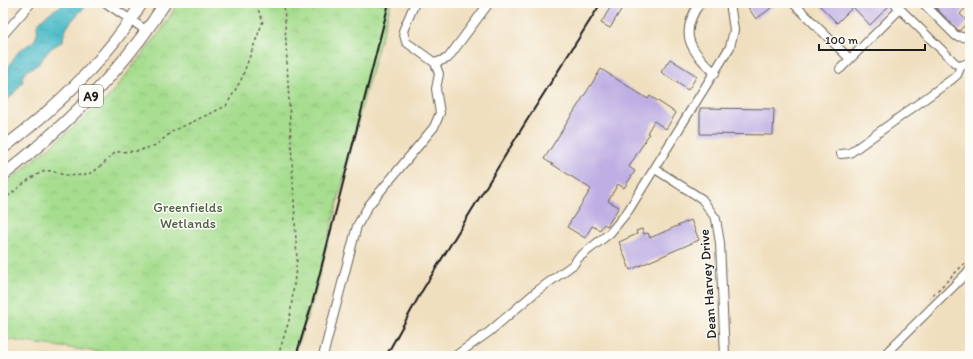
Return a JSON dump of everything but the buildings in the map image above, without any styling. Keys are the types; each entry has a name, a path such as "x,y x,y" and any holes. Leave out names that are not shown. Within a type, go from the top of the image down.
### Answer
{"highway":[{"name":"A9","path":"3,148 22,134 77,84 131,20 142,3"},
{"name":"A9","path":"3,175 66,121 113,74 147,31 165,3"}],"street":[{"path":"3,35 31,3"},
{"path":"106,3 147,31"},
{"path":"323,356 358,226 369,206 434,127 440,113 436,89 439,74 435,63 406,42 404,31 414,3"},
{"path":"435,63 448,58 489,3"},
{"path":"700,3 690,20 688,38 691,48 715,73"},
{"path":"455,356 489,332 537,291 569,268 578,258 610,233 628,211 730,47 734,30 730,3"},
{"path":"792,3 850,59"},
{"path":"923,3 956,36 970,38"},
{"path":"840,69 897,6 955,63 961,66"},
{"path":"841,154 850,152 951,80 957,75 961,66 970,62"},
{"name":"Dean Harvey Drive","path":"655,169 702,200 713,213 719,234 725,356"},
{"path":"883,356 970,270"}],"path":[{"path":"3,200 38,174 46,171 72,175 91,173 98,170 107,159 116,152 138,151 156,145 173,131 226,106 241,80 263,22 255,3"},
{"path":"278,356 290,317 297,260 284,3"},
{"path":"929,299 970,258"}],"green space":[{"name":"Greenfields Wetlands","path":"178,3 391,3 366,90 312,304 293,356 128,356 3,339 3,186 107,99 161,31"}],"water":[{"path":"64,4 87,4 68,25 65,30 63,41 51,48 37,65 26,71 22,77 23,82 3,106 4,86 8,68 16,55 36,37 37,24 48,14"}],"railway":[{"path":"296,356 312,304 389,3"},
{"path":"386,356 422,291 601,3"}]}
